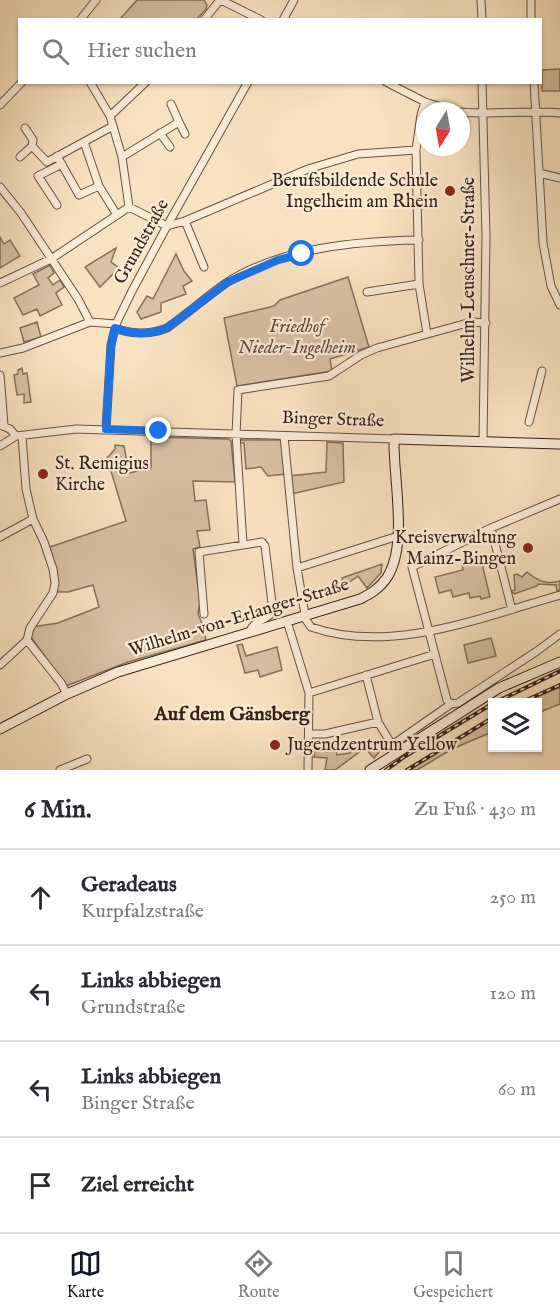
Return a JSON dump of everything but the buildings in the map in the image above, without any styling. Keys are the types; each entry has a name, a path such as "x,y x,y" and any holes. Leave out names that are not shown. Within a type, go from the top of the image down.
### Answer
{"main road":[{"name":"Binger Straße","path":"394,438 560,444"},
{"name":"Wilhelm-von-Erlanger-Straße","path":"0,729 67,694 118,672 360,599 380,586 391,572 396,560 398,536 394,438"},
{"path":"369,770 489,694 520,678 560,662"}],"street":[{"path":"82,18 96,0"},
{"path":"206,18 220,0 257,18"},
{"path":"284,18 294,0"},
{"path":"481,0 482,18"},
{"path":"531,0 531,18"},
{"path":"0,105 20,84"},
{"path":"91,84 110,116 122,157 129,207"},
{"path":"110,116 144,84"},
{"name":"Grundstraße","path":"106,429 111,345 116,326 167,226 247,84"},
{"path":"390,84 425,102"},
{"name":"Wilhelm-Leuschner-Straße","path":"482,84 486,236 483,442"},
{"path":"534,84 543,243 551,286 560,305"},
{"path":"171,104 185,134"},
{"path":"470,113 560,112"},
{"path":"122,157 178,122"},
{"path":"32,146 47,162 113,126"},
{"path":"20,157 32,146 33,140 25,128"},
{"path":"160,133 170,147"},
{"path":"84,142 99,186 117,215"},
{"path":"129,207 167,226 301,171 341,158 358,154 416,150"},
{"path":"57,156 79,195 99,186"},
{"path":"416,156 418,284 427,334"},
{"path":"57,205 38,176 62,164"},
{"path":"539,173 560,178"},
{"path":"0,187 21,213 78,299 90,322"},
{"path":"0,283 51,259 129,207"},
{"path":"185,220 204,267"},
{"path":"0,353 23,348 90,322 116,326 139,334 157,332 167,328 228,282 278,260 352,243 419,240"},
{"path":"367,292 418,284"},
{"path":"243,544 236,434 238,390 329,376 377,348 471,322 486,323"},
{"path":"529,422 542,371"},
{"path":"0,375 2,425 19,436 33,519 44,542 55,583 52,593 35,617 27,640 0,664"},
{"name":"Binger Straße","path":"19,436 76,429 106,429 394,438"},
{"path":"0,446 19,436"},
{"path":"284,436 297,568 305,616 308,624 314,628 365,637 388,637 428,631 560,597"},
{"path":"451,704 447,700 412,567 491,528 560,499"},
{"path":"0,537 33,519"},
{"path":"491,528 512,610"},
{"path":"297,568 398,536"},
{"path":"204,614 199,552 260,542 265,546 273,611 271,615 254,624 251,629 253,632"},
{"path":"287,621 309,693 308,770"},
{"path":"366,675 378,722 392,745 560,634"},
{"path":"27,640 67,694"},
{"path":"309,693 435,654"},
{"path":"309,734 325,734 378,722"},
{"path":"60,770 87,759"}],"green space":[{"path":"137,0 204,0 207,5 198,18 121,18"},
{"path":"560,69 560,91 542,91 542,70"},
{"path":"0,237 4,244 10,240 20,256 0,268"},
{"path":"116,248 111,262 119,268 100,287 85,267"},
{"path":"176,254 192,281 183,286 186,294 161,303 161,312 141,319 137,312 147,296 153,299"},
{"path":"50,265 54,273 48,278 53,285 60,280 64,287 56,293 62,305 40,316 37,309 23,315 14,298 39,285 33,274"},
{"name":"Friedhof Nieder-Ingelheim","path":"348,277 369,347 330,359 332,371 237,386 224,318 274,306 280,300"},
{"path":"37,322 41,337 24,342 20,328"},
{"path":"22,368 23,374 27,373 31,402 24,403 24,394 17,395 14,375 18,374 18,370"},
{"path":"151,437 228,439 231,441 235,482 193,481 195,501 206,500 210,530 197,531 200,547 193,549 200,602 198,614 206,640 128,662 66,686 31,637 33,627 58,623 99,607 93,585 68,592 54,592 56,573 50,547 126,521 111,471 101,465 115,449 115,445 124,446 129,473 151,468"},
{"path":"241,440 280,440 285,474 268,476 261,467 246,469 244,443 239,443"},
{"path":"327,442 343,443 344,482 291,494 289,476 326,472"},
{"path":"480,555 490,597 470,598 469,593 453,597 451,590 439,593 435,577 463,570 461,559"},
{"path":"382,564 381,573 367,588 358,576 344,586 342,578"},
{"path":"527,572 543,581 551,583 560,581 560,590 557,591 556,585 538,584 514,594 511,591 515,590 514,575 522,577"},
{"path":"491,638 496,656 468,663 464,645"},
{"path":"242,644 246,656 277,647 282,670 260,677 258,670 245,673 237,645"},
{"path":"560,687 560,704 542,711 542,698 534,698"},
{"path":"488,721 488,734 452,749 417,770 409,770"},
{"path":"368,741 379,752 374,758 365,748 335,770 325,770 327,758 314,757 315,749 328,752 329,744 335,744 337,755 350,753 352,746"}],"railway":[{"path":"504,698 560,671"},
{"path":"531,698 560,685"},
{"path":"386,770 488,706"},
{"path":"407,770 488,720"}],"place":[{"name":"Berufsbildende Schule Ingelheim am Rhein","path":"450,191"},
{"name":"St. Remigius Kirche","path":"43,474"},
{"name":"Kreisverwaltung Mainz-Bingen","path":"528,548"},
{"name":"Jugendzentrum Yellow","path":"275,745"}],"district":[{"name":"Auf dem Gänsberg","path":"232,714"}],"route":[{"path":"159,431 106,429 109,364 115,328 132,334 157,332 167,328 228,282 278,260 302,254"}]}
